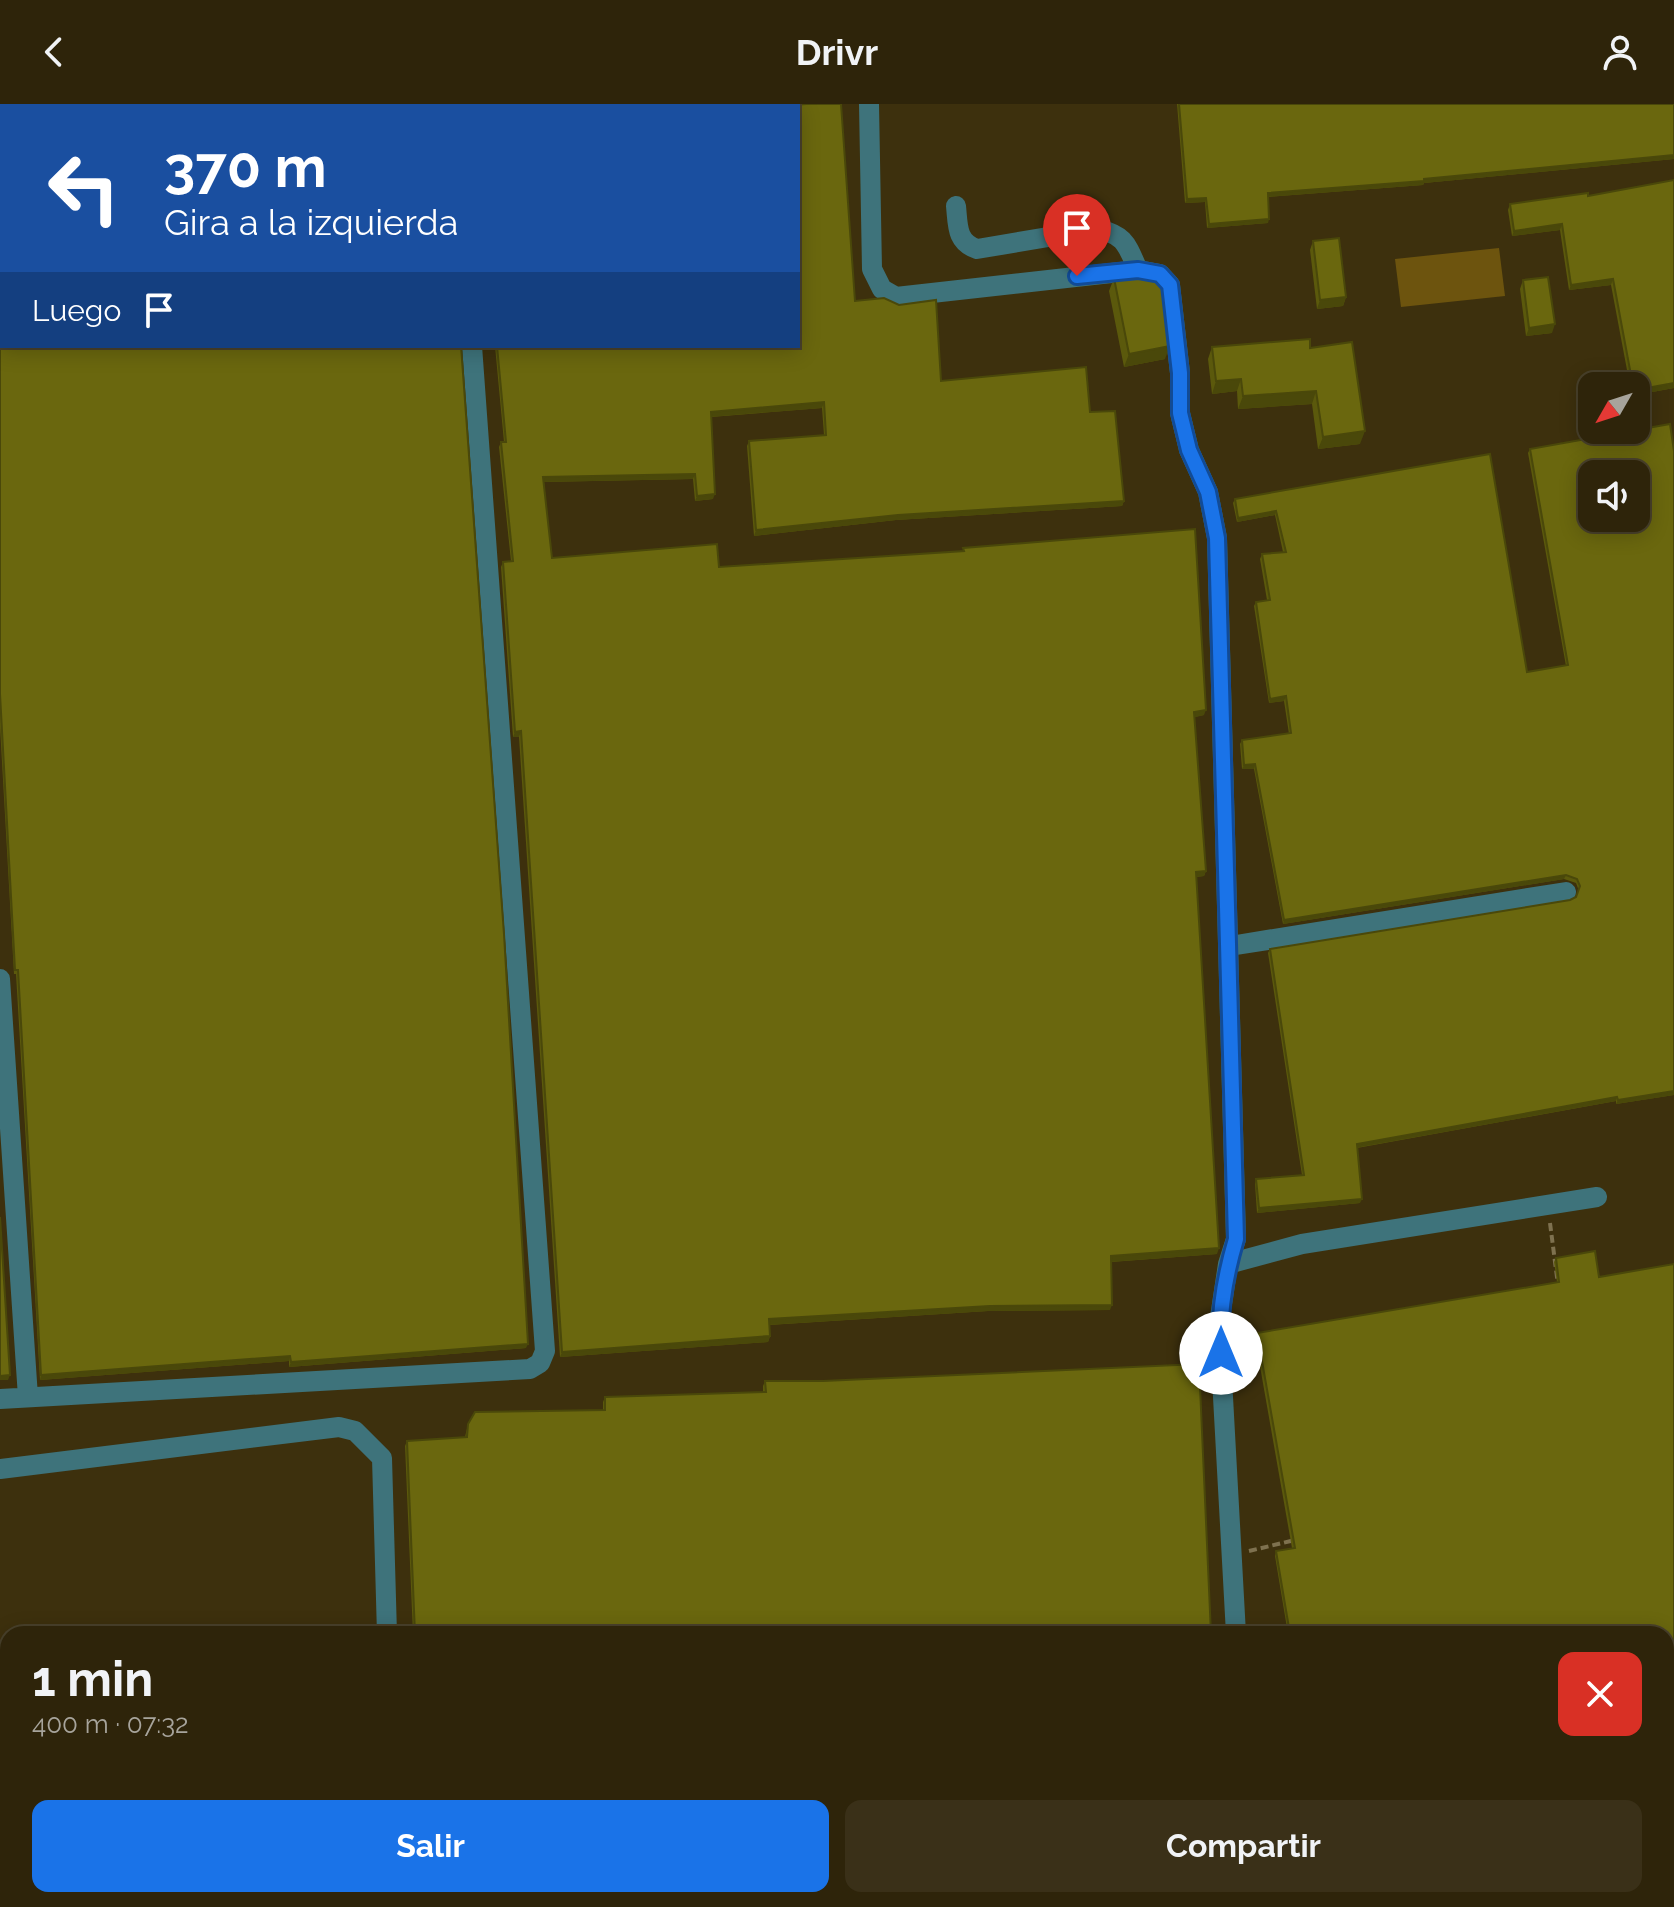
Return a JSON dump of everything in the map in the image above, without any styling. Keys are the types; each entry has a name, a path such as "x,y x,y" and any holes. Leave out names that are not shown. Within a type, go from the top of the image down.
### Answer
{"street":[{"path":"869,104 872,269 882,289 896,297 1138,270 1160,274 1170,285 1180,373 1180,413 1189,450 1208,492 1217,538 1236,1239 1228,1264 1219,1324 1235,1626"},
{"path":"956,206 960,239 977,249 1096,229 1113,232 1125,241 1138,270"},
{"path":"0,1399 530,1369 540,1363 545,1351 472,348"},
{"path":"1230,946 1566,892"},
{"path":"0,979 28,1397"},
{"path":"1228,1264 1302,1244 1597,1197"},
{"path":"0,1469 339,1427 355,1431 382,1458 387,1626"}],"path":[{"path":"1547,1205 1559,1295"},
{"path":"1231,1555 1306,1538"}],"shaded area":[{"path":"1499,248 1505,296 1401,307 1395,259"}],"building":[{"path":"800,104 841,104 855,301 884,298 899,305 936,300 941,381 1086,367 1090,412 1115,411 1124,501 898,515 756,530 749,441 826,435 824,402 711,412 715,494 697,496 695,474 543,477 552,558 717,544 719,567 964,551 963,548 1195,529 1206,710 1194,712 1206,871 1196,872 1219,1248 1111,1256 1112,1305 990,1306 769,1319 770,1336 562,1352 521,731 515,732 503,562 513,561 501,442 506,442 497,348 800,348"},
{"path":"1179,104 1674,104 1674,155 1424,181 1268,193 1269,219 1209,224 1206,198 1187,199"},
{"path":"1674,180 1674,383 1650,387 1650,372 1630,372 1613,279 1571,285 1562,224 1514,231 1510,204 1588,193 1588,196"},
{"path":"1339,238 1346,297 1320,300 1313,241"},
{"path":"1148,271 1160,275 1170,346 1129,354 1114,278"},
{"path":"1548,277 1555,324 1529,328 1523,280"},
{"path":"1310,339 1310,348 1352,342 1365,431 1323,437 1316,391 1243,396 1241,379 1216,381 1212,347"},
{"path":"0,348 461,348 504,934 528,1344 291,1362 290,1356 41,1375 0,694"},
{"path":"1670,424 1674,451 1674,1091 1618,1100 1617,1097 1357,1144 1362,1199 1259,1208 1256,1179 1304,1175 1270,949 1570,900 1576,897 1580,886 1577,879 1566,875 1284,920 1255,764 1244,765 1242,740 1291,733 1286,696 1270,699 1256,602 1270,600 1262,554 1286,552 1276,511 1238,518 1235,499 1490,454 1527,672 1568,665 1530,449 1578,440 1578,444 1650,444 1650,428"},
{"path":"0,1217 10,1375 0,1376"},
{"path":"1595,1251 1599,1277 1674,1264 1674,1626 1289,1626 1276,1551 1295,1548 1257,1333 1559,1282 1556,1258"},
{"path":"1199,1364 1211,1626 415,1626 407,1441 467,1437 468,1424 475,1412 605,1410 605,1397 766,1392 765,1381"}],"route":[{"path":"1077,276 1138,270 1160,274 1170,285 1180,373 1180,413 1189,450 1208,492 1217,538 1236,1239 1228,1264 1219,1324 1221,1353"}]}
